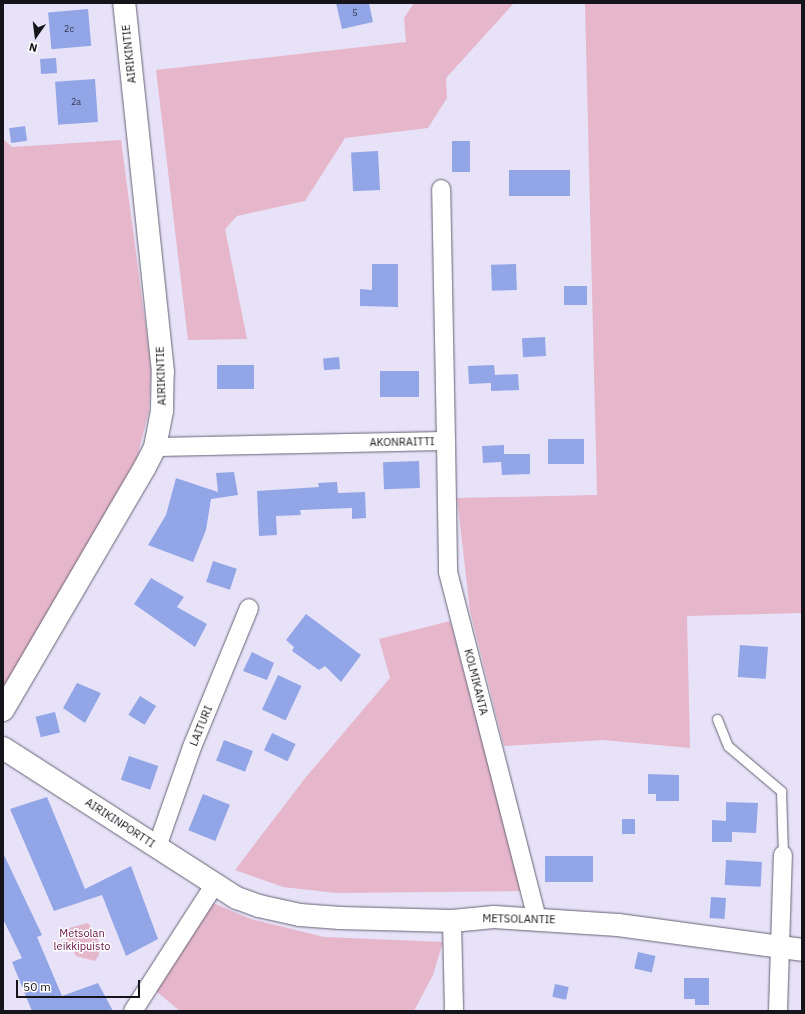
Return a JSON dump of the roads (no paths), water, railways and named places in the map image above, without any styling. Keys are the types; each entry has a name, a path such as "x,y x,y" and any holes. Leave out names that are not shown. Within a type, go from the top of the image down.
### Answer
{"street":[{"name":"AIRIKINTIE","path":"3,710 155,447 162,411 162,372 124,3"},
{"name":"AKONRAITTI","path":"155,447 446,441 441,189"},
{"name":"KOLMIKANTA","path":"446,441 448,572 537,918"},
{"name":"LAITURI","path":"157,847 192,747 249,608"},
{"name":"AIRIKINPORTTI","path":"3,748 237,898"},
{"path":"778,1011 783,855"},
{"path":"133,1011 215,884"},
{"name":"METSOLANTIE","path":"237,898 300,915 452,921 494,917 537,918 618,925 802,950"},
{"path":"452,921 454,1011"}],"lane":[{"path":"717,719 728,746 781,791 783,855"}],"park label":[{"name":"Metsolan leikkipuisto","path":"82,940"}]}
